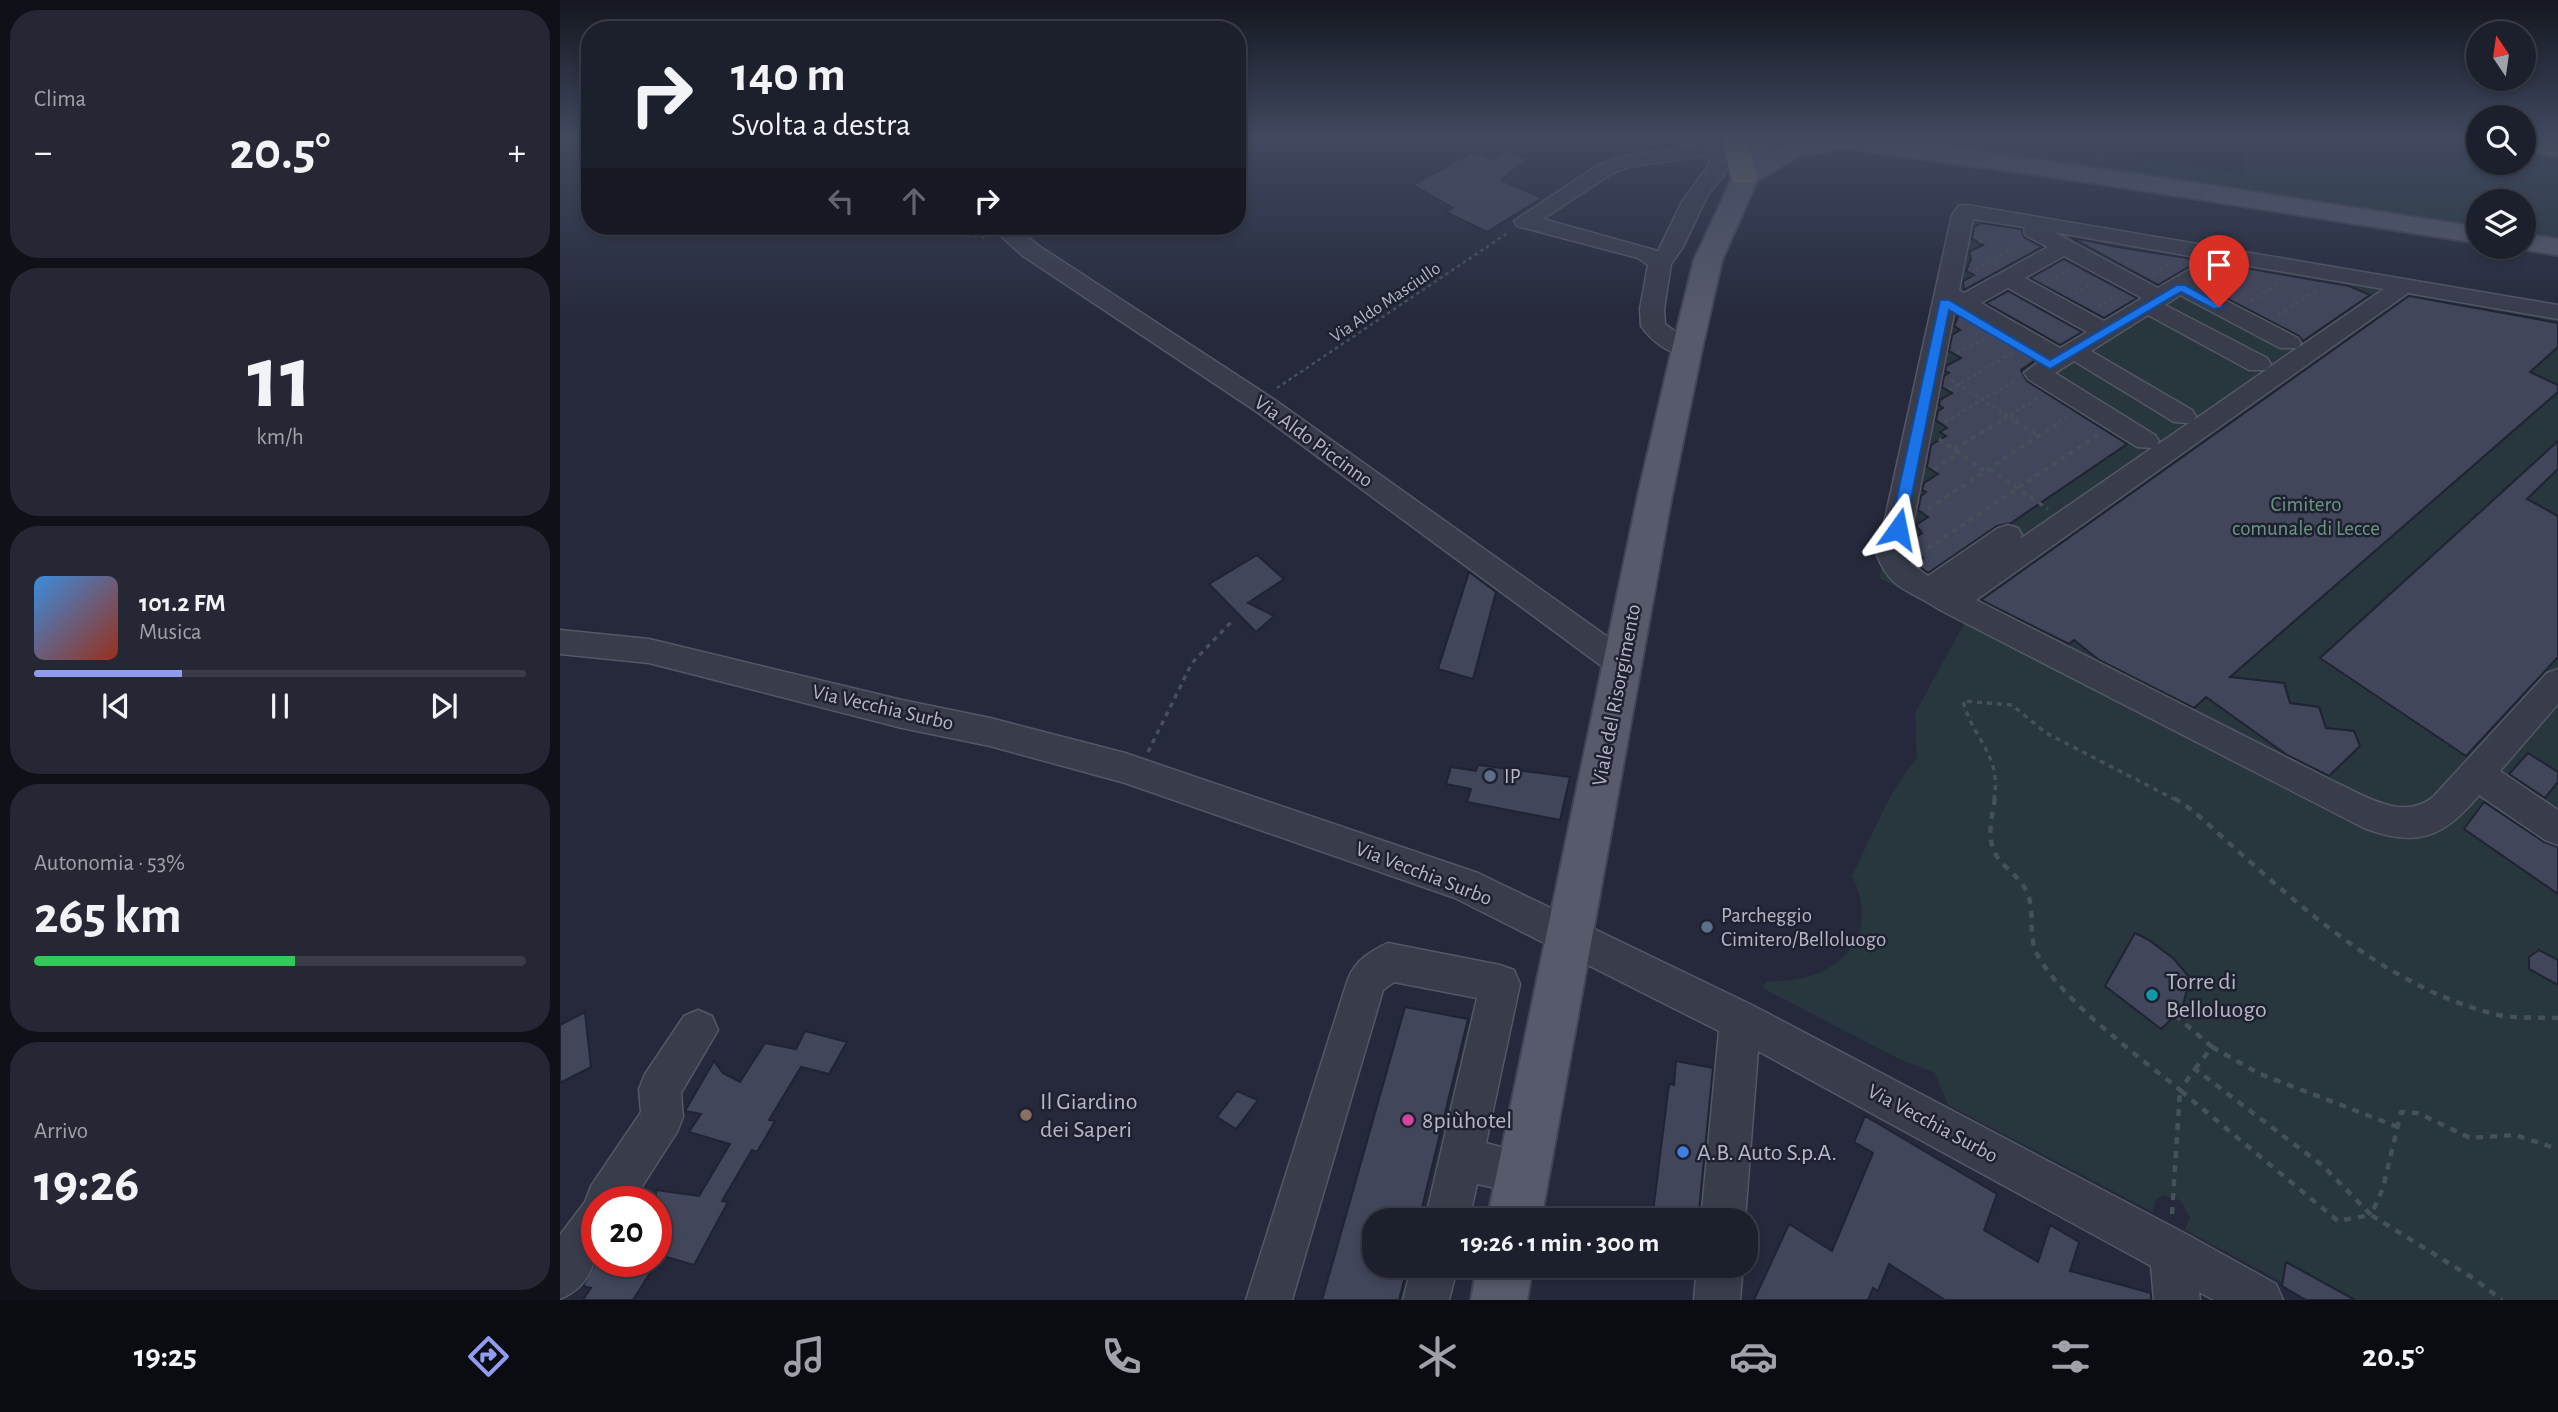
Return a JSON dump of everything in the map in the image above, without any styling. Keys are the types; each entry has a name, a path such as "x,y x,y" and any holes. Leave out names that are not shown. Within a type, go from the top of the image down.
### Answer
{"main road":[{"name":"Viale del Risorgimento","path":"1516,1208 1622,664 1687,349 1708,260 1736,197"},
{"path":"2227,197 2466,233"},
{"path":"2536,244 2558,247"},
{"path":"1499,1300 1503,1278"}],"street":[{"path":"1525,221 1563,197"},
{"path":"1687,349 1666,338 1653,326 1652,309 1660,263 1672,250 1697,197"},
{"path":"2558,312 2265,261 2024,224 1967,211 1963,215 1954,256 1951,296 1931,367 1923,422 1892,555 1897,569 1940,596 2321,792 2385,820 2418,822 2435,817 2558,682"},
{"path":"1525,221 1646,253 1660,263"},
{"path":"2024,224 2135,285 2165,297 2206,300 2289,343"},
{"path":"2024,224 2165,297 2258,364"},
{"name":"Via Aldo Piccinno","path":"1012,235 1258,400 1622,664"},
{"path":"1951,296 2015,274 2064,247"},
{"path":"2056,367 2112,328 2229,256"},
{"path":"2015,274 2093,310 2112,328"},
{"path":"2015,274 2112,328"},
{"path":"1940,596 2048,509 2146,441 2289,343 2392,283"},
{"path":"1940,596 2392,283"},
{"path":"1951,296 1996,333 2056,367 2183,416"},
{"path":"1951,296 2056,367 2087,404 2146,441"},
{"name":"Via Vecchia Surbo","path":"560,642 649,651 902,714 990,732 1138,773 1465,885 1740,1020 2260,1300"},
{"path":"2476,774 2558,830"},
{"path":"1269,1300 1367,979 1388,962 1500,984 1450,1208"},
{"path":"1724,1208 1740,1020"},
{"path":"617,1186 662,1117 660,1088 698,1030"},
{"path":"1462,1160 1523,1172"},
{"path":"560,1276 581,1244"},
{"path":"2172,1251 2177,1300"},
{"path":"1426,1300 1432,1278"},
{"path":"1717,1300 1719,1278"}],"path":[{"name":"Via Aldo Masciullo","path":"1258,400 1525,221"},
{"path":"1954,256 2024,224"},
{"path":"1951,296 2024,224"},
{"path":"2206,300 2265,261"},
{"path":"2232,314 2302,268"},
{"path":"2259,328 2340,274"},
{"path":"2093,310 2135,285"},
{"path":"1996,333 1931,367 2039,436"},
{"path":"1923,422 1957,384 2021,348"},
{"path":"1923,422 1982,400 2029,373 2056,367"},
{"path":"1954,449 2009,417 2056,367"},
{"path":"1898,529 2087,404"},
{"path":"1923,422 1954,449 2048,509"},
{"path":"1897,569 2116,422"},
{"path":"1138,773 1177,684 1195,654 1210,637 1234,619"},
{"path":"2371,1215 2338,1221 2106,1027 2047,968 2031,939 2034,914 2023,884 1999,863 1990,844 1990,820 1998,788 1995,765 1965,712 1963,701 2012,705 2046,733 2154,786 2192,810 2299,904 2365,955 2441,995 2496,1015 2558,1018"},
{"path":"2175,1015 2211,1047 2260,1074 2398,1127"},
{"path":"2172,1251 2171,1197 2180,1090 2211,1047"},
{"path":"2195,1069 2323,1166 2371,1215 2476,1280 2502,1300"},
{"path":"2371,1215 2383,1188 2402,1112 2418,1113 2470,1138 2490,1133 2527,1135 2558,1149"}],"green space":[{"path":"2256,197 2466,197 2466,229"},
{"path":"2536,197 2558,197 2558,243 2536,240"},
{"name":"Cimitero comunale di Lecce","path":"1957,203 2558,306 2558,1300 2306,1300 2282,1286 2282,1282 2185,1230 2190,1217 2180,1200 2163,1195 2155,1201 2153,1212 1948,1105 1935,1073 1899,1059 1762,988 1766,981 1789,981 1811,976 1830,967 1845,955 1856,940 1861,921 1860,900 1852,876 1889,800 1917,758 1915,713 1965,622 1879,578"}],"building":[{"path":"1433,197 1542,198 1487,232 1446,212 1453,208"},
{"path":"1981,223 2022,229 2024,237 2042,247 1964,290 1963,281 1974,275 1966,271 1971,259 1969,252 1983,245 1972,239 1974,227"},
{"path":"2070,237 2117,247 2200,260 2158,285"},
{"path":"2064,259 2137,298 2104,318 2030,278"},
{"path":"2233,266 2349,286 2370,295 2303,341 2299,336 2201,285"},
{"path":"2008,291 2082,332 2060,345 1986,303"},
{"path":"2409,296 2558,323 2558,347 2530,372 2558,385 2558,392 2230,677 2284,683 2290,703 2319,707 2326,728 2354,731 2360,746 2329,776 2287,755 2206,697 2194,708 2099,660 2074,640 2069,644 1981,600"},
{"path":"1959,314 2037,359 2021,370 2027,381 2127,444 2011,523 1997,526 1928,573 1916,564 1923,558 1911,549 1913,539 1922,533 1916,525 1928,517 1918,510 1921,496 1926,492 1922,490 1924,483 1938,474 1927,467 1931,445 1946,436 1940,432 1947,428 1936,420 1938,411 1943,408 1939,405 1940,400 1952,393 1942,387 1944,376 1949,373 1945,371 1946,366 1961,358 1949,351 1952,335 1960,330 1954,326"},
{"path":"2558,441 2558,469 2527,499 2558,516 2558,657 2466,756 2320,658"},
{"path":"1257,555 1284,579 1248,603 1274,616 1256,632 1209,584"},
{"path":"1469,572 1496,592 1473,679 1438,669"},
{"path":"2528,753 2558,772 2558,782 2545,798 2509,774"},
{"path":"1478,765 1570,777 1560,820 1467,802 1471,789 1446,784 1451,767 1476,771"},
{"path":"2484,802 2544,842 2558,847 2558,894 2464,829"},
{"name":"Torre di Belloluogo","path":"2135,933 2174,959 2190,978 2182,1009 2161,1029 2105,986"},
{"path":"2539,950 2558,960 2558,985 2529,969 2529,957"},
{"name":"8piùhotel","path":"1405,1007 1468,1019 1422,1208 1362,1208 1362,1278 1405,1278 1399,1300 1322,1300"},
{"path":"585,1012 591,1067 560,1083 560,1025"},
{"path":"805,1031 847,1042 829,1074 801,1067 769,1120 775,1121 757,1152 752,1150 722,1201 728,1202 694,1265 672,1259 672,1192 699,1196 730,1144 689,1132 701,1114 685,1111 714,1061 723,1073 740,1082 765,1043 796,1049"},
{"name":"A.B. Auto S.p.A.","path":"1676,1061 1713,1068 1699,1208 1654,1208 1669,1084 1674,1085"},
{"path":"1237,1091 1258,1100 1236,1129 1217,1117"},
{"path":"1865,1116 1997,1194 1984,1230 2038,1262 2050,1225 2079,1242 2070,1271 2151,1293 2151,1300 1945,1300 1889,1264 1878,1291 1873,1288 1868,1300 1754,1300 1789,1224 1832,1251 1873,1153 1854,1142"},
{"path":"2286,1262 2355,1300 2306,1300 2282,1286"},
{"path":"588,1277 648,1277 633,1300 583,1300 591,1288 583,1286"}],"place":[{"name":"IP","path":"1490,776"},
{"name":"Parcheggio Cimitero/Belloluogo","path":"1707,927"},
{"name":"Torre di Belloluogo","path":"2152,995"},
{"name":"Il Giardino dei Saperi","path":"1026,1115"},
{"name":"8piùhotel","path":"1408,1120"},
{"name":"A.B. Auto S.p.A.","path":"1683,1152"}],"route":[{"path":"1898,529 1944,302 2050,365 2181,287 2219,307"}]}
